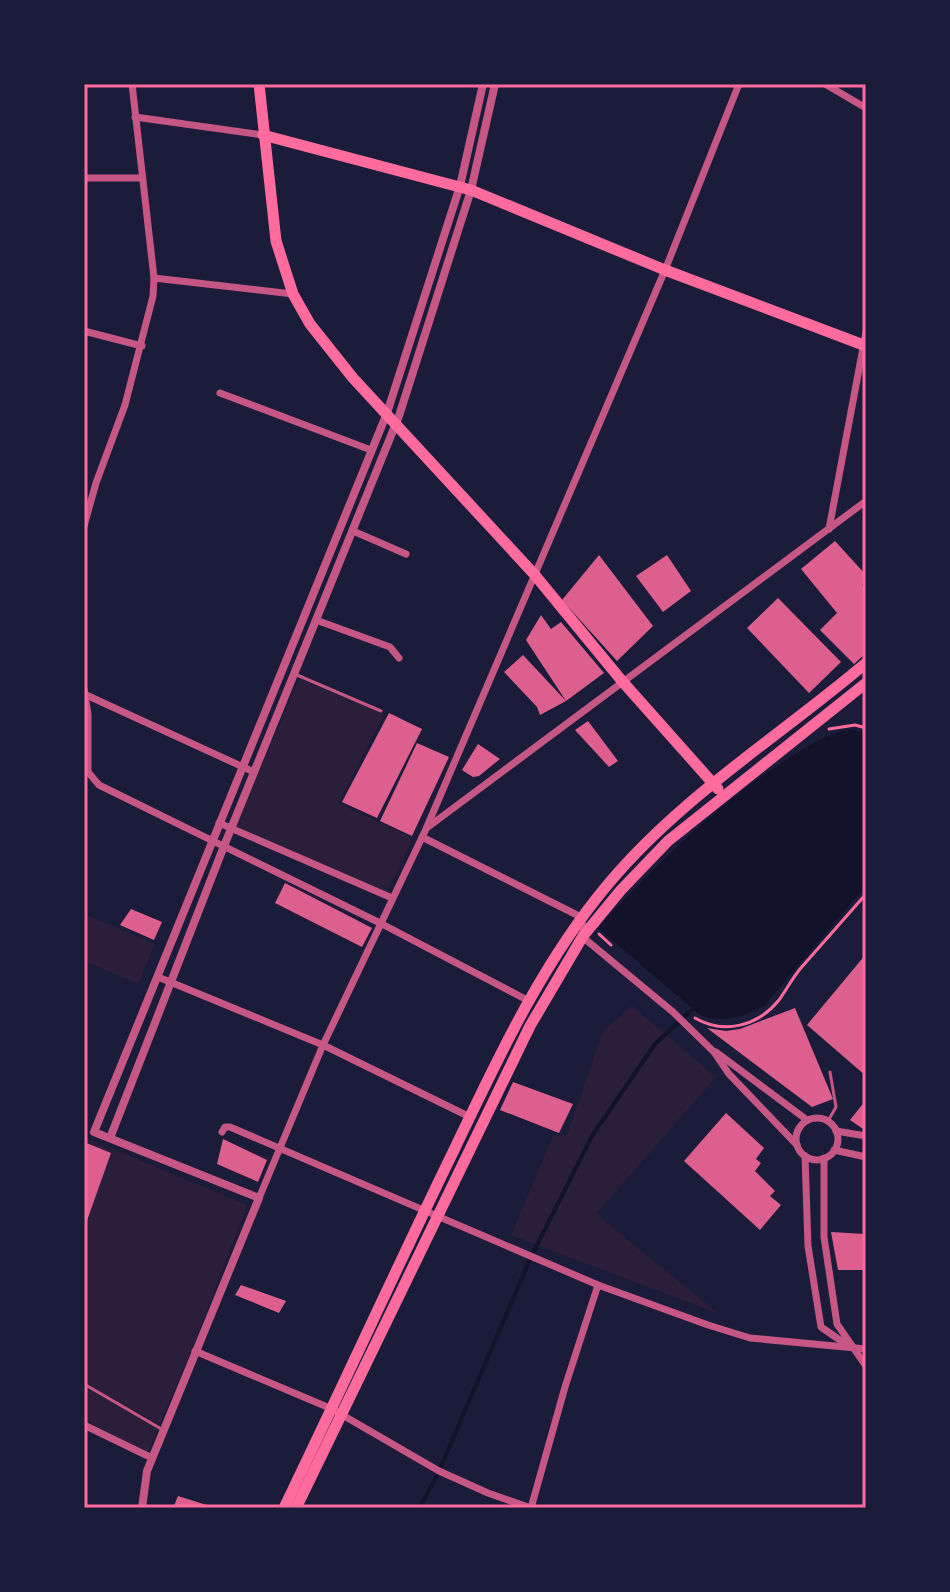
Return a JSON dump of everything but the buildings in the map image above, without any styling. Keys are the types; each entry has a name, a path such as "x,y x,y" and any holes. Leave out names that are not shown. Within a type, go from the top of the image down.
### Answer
{"main road":[{"path":"259,84 276,241 293,294 310,324 330,351 534,574 723,796"},
{"path":"263,135 465,188 665,270 865,346"},
{"path":"296,1508 425,1209 529,1001 581,919 658,830 866,663"},
{"path":"284,1508 440,1216 530,1026 588,933 621,890 668,841 826,718 866,683"}],"street":[{"path":"84,526 96,483 125,405 153,296 154,278 132,84"},
{"path":"94,1132 387,413 465,188 483,84"},
{"path":"110,1138 224,846 396,422 495,84"},
{"path":"142,1508 143,1486 152,1458 323,1045 426,829 665,270 739,84"},
{"path":"825,84 866,108"},
{"path":"135,117 263,135"},
{"path":"84,178 141,178"},
{"path":"154,278 293,294"},
{"path":"84,331 142,346"},
{"path":"829,529 866,332"},
{"path":"220,393 371,450"},
{"path":"426,829 866,501"},
{"path":"353,531 406,554"},
{"path":"316,620 390,647 399,658"},
{"path":"254,772 85,693 86,772 99,785 380,923 529,1001"},
{"path":"219,823 392,898"},
{"path":"422,837 581,919 588,933 714,1052 807,1120"},
{"path":"188,902 200,908"},
{"path":"158,977 323,1045 470,1117"},
{"path":"714,1052 729,1074 805,1156 824,1158 834,1150 836,1131 821,1118 807,1120 798,1131 797,1145"},
{"path":"125,1056 140,1062"},
{"path":"222,1132 225,1127 230,1127 598,1285 750,1338 866,1349"},
{"path":"84,1128 259,1198"},
{"path":"836,1131 866,1136"},
{"path":"834,1150 866,1157"},
{"path":"805,1156 808,1246 821,1327 852,1349"},
{"path":"824,1158 826,1257 837,1324 866,1366"},
{"path":"195,1351 338,1412 439,1471 531,1508 598,1285"},
{"path":"84,1425 152,1458"}],"lane":[{"path":"294,674 381,711"},
{"path":"828,1121 836,1107 830,1072"},
{"path":"84,1384 163,1430"}],"path":[{"path":"824,732 833,727 855,725 866,728"},
{"path":"694,1018 726,1028 764,1015 866,894"},
{"path":"588,933 615,949"}],"shaded area":[{"path":"299,679 384,714 339,803 413,838 386,893 236,826"},
{"path":"849,729 866,733 866,886 764,1006 733,1018 700,1015 598,928 660,863 749,785 802,750"},
{"path":"84,914 155,944 138,984 84,961"},
{"path":"632,1006 716,1077 596,1214 719,1314 511,1235 553,1136 567,1135 603,1031"},
{"path":"84,1137 247,1205 192,1349 148,1452 84,1420"}],"waterway":[{"path":"419,1508 436,1478 531,1257 592,1136 655,1044 695,1007"}]}
